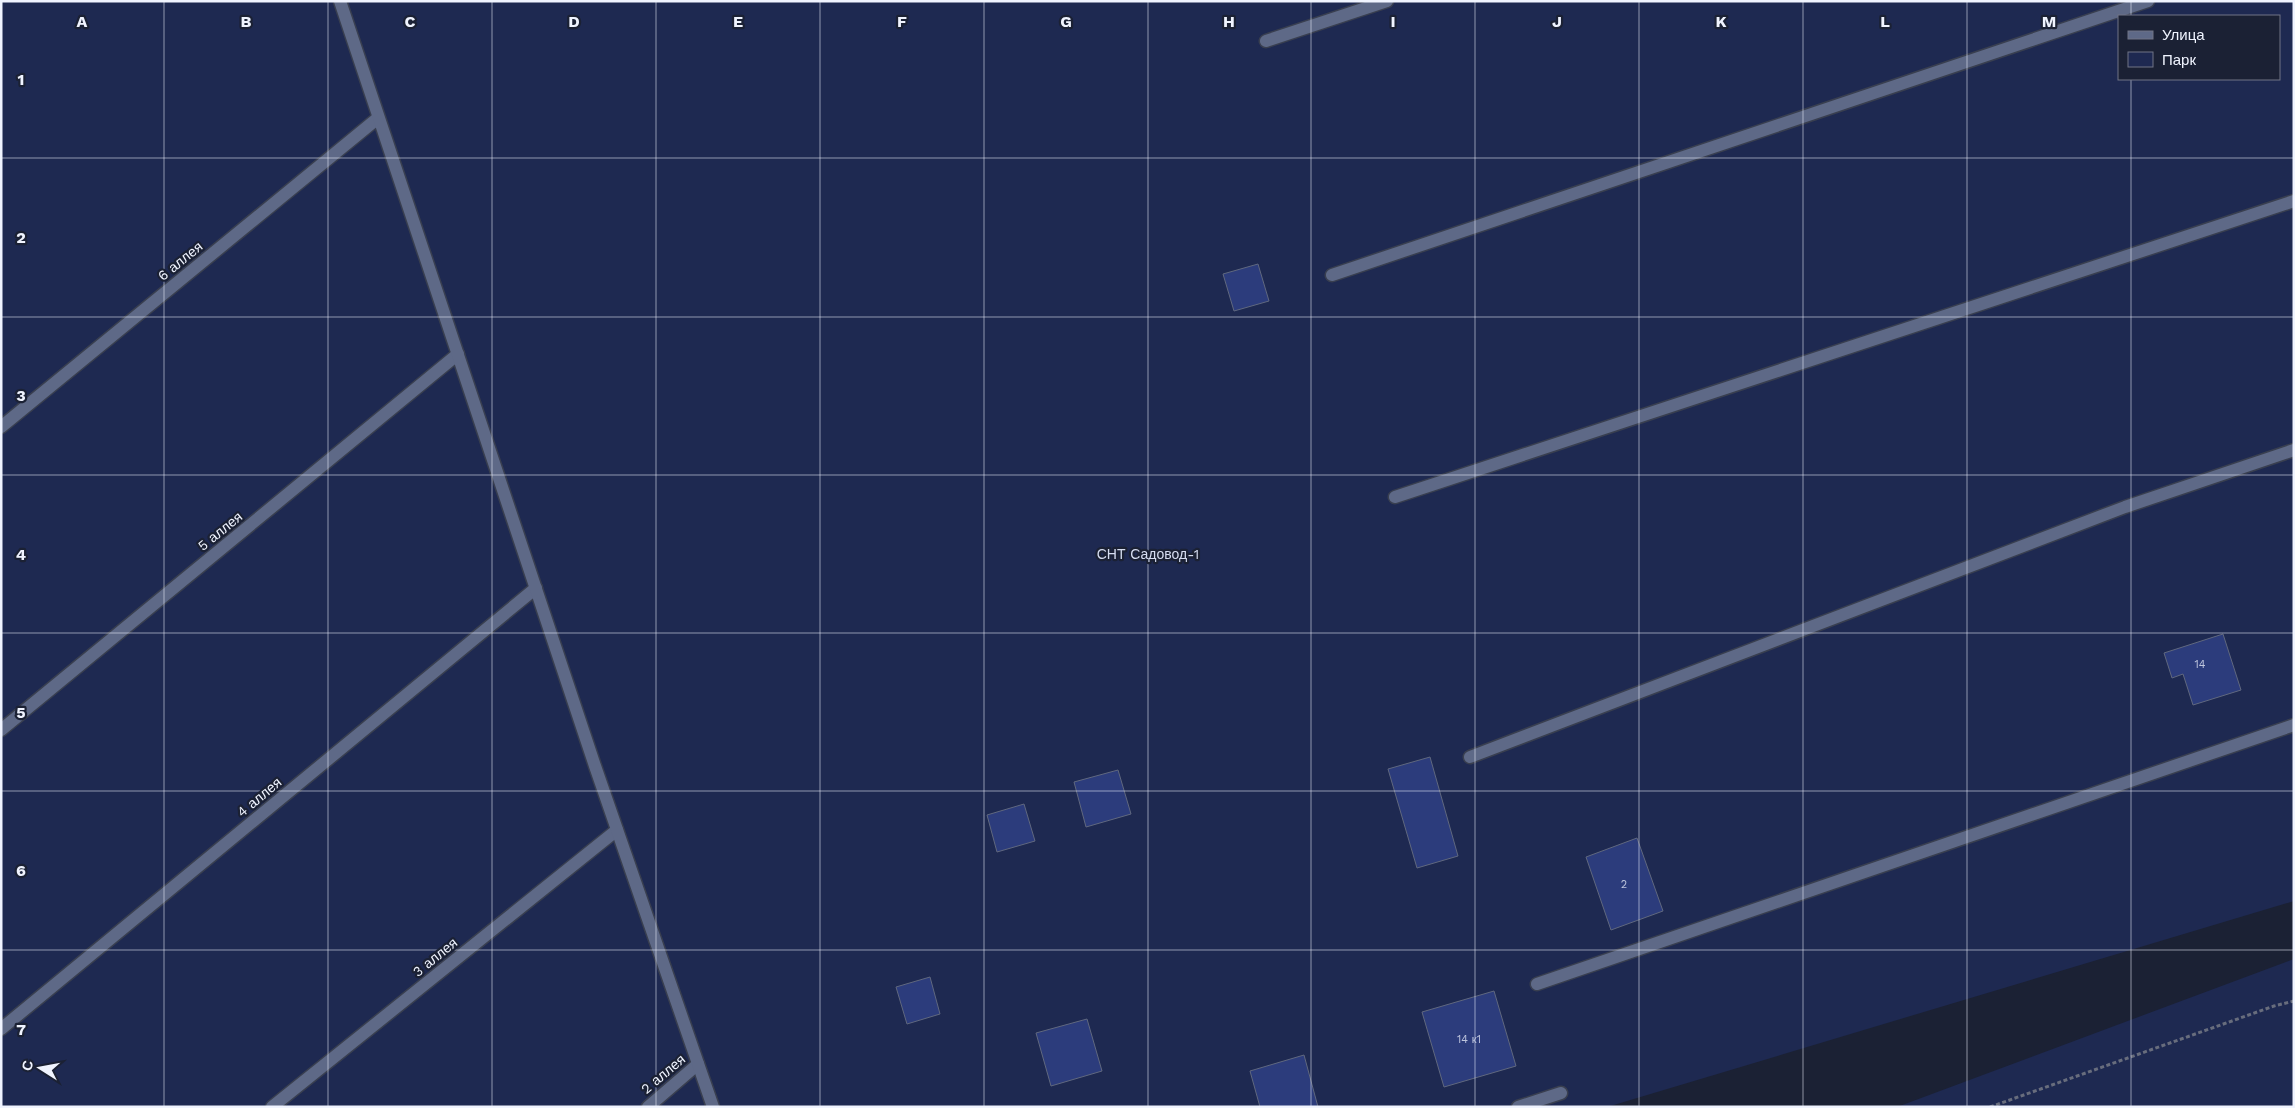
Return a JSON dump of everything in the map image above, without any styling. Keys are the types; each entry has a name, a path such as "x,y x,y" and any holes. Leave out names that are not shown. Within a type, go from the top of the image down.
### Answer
{"street":[{"path":"340,1 536,588 713,1107"},
{"path":"1266,41 1387,1"},
{"path":"1332,276 2148,1"},
{"name":"6 аллея","path":"1,427 378,118"},
{"path":"1395,497 2294,201"},
{"name":"5 аллея","path":"1,730 458,354"},
{"path":"1470,757 2125,507 2294,450"},
{"name":"4 аллея","path":"1,1029 536,588"},
{"path":"1537,984 2294,725"},
{"name":"3 аллея","path":"272,1107 618,830"},
{"name":"2 аллея","path":"648,1107 698,1064"},
{"path":"1518,1107 1561,1093"}],"path":[{"path":"1990,1107 2274,1006 2294,1001"}],"green space":[{"name":"СНТ Садовод-1","path":"1,1 2294,1 2294,901 1607,1107 1,1107"},
{"path":"2294,959 2294,1107 1897,1107"}],"building":[{"path":"1258,264 1269,301 1234,311 1223,274"},
{"path":"2223,634 2241,690 2193,705 2183,674 2172,678 2164,653"},
{"path":"1430,757 1458,856 1417,868 1388,769"},
{"path":"1118,770 1131,814 1086,827 1074,782"},
{"path":"1024,804 1035,841 997,852 987,815"},
{"path":"1637,838 1663,911 1611,930 1586,857"},
{"path":"930,977 940,1014 907,1024 896,987"},
{"path":"1494,991 1516,1066 1444,1087 1422,1012"},
{"path":"1087,1019 1102,1071 1051,1086 1036,1033"},
{"path":"1304,1055 1318,1107 1260,1107 1250,1071"}]}
